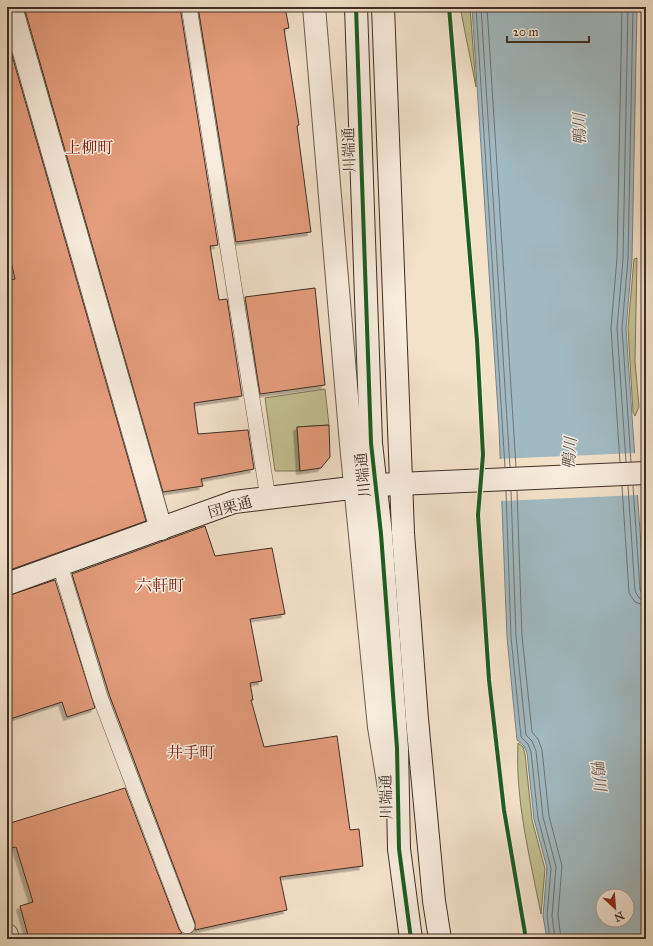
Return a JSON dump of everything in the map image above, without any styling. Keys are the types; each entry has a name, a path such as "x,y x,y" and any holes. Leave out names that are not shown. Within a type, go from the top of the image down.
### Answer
{"street":[{"path":"11,7 161,529"},
{"path":"314,7 366,487 380,727 399,848 411,939"},
{"name":"川端通","path":"356,7 371,443 366,487"},
{"path":"383,7 403,533 417,718 434,901 440,939"},
{"name":"団栗通","path":"7,584 234,502 402,484 646,473"}],"lane":[{"path":"188,7 268,498"},
{"path":"60,565 100,697 187,926"}],"shaded area":[{"path":"460,7 470,7 476,87"},
{"path":"637,258 635,361 639,407 635,416 633,412 628,328 634,259"},
{"path":"325,389 329,425 297,427 300,471 275,471 265,398"},
{"path":"518,743 523,747 525,754 532,820 545,869 541,914 521,807"}],"water":[{"name":"鴨川","path":"472,7 637,7 632,259 626,329 646,618 646,939 547,939 543,916 547,868 534,819 527,753 524,746 517,740 507,637 499,427"}],"pier":[{"path":"637,453 639,495 500,501 498,459"}],"building":[{"path":"24,7 180,7 218,245 210,246 219,300 227,299 242,396 194,403 198,434 248,430 254,469 201,479 203,486 163,492"},
{"path":"198,7 285,7 289,28 284,29 299,125 297,126 311,232 236,242"},
{"path":"7,38 146,521 7,571 7,281 15,279 7,244"},
{"path":"315,288 325,385 260,394 245,297"},
{"path":"329,425 330,457 321,468 300,471 297,427"},
{"path":"205,526 215,556 272,548 285,614 250,619 262,681 250,683 253,700 251,700 264,747 337,736 350,830 359,829 363,866 280,877 287,910 195,930 195,923 109,694 72,574"},
{"path":"55,580 95,708 67,717 62,702 7,720 7,596"},
{"path":"125,788 179,929 182,933 163,939 29,939 20,906 33,902 16,847 7,849 7,824"}],"cycle path":[{"path":"356,7 371,443 381,534 397,748 399,849 411,939"},
{"path":"449,7 477,341 483,455 478,515 489,680 504,810 526,939"}],"district":[{"name":"上柳町","path":"89,147"},
{"name":"六軒町","path":"160,585"},
{"name":"井手町","path":"191,752"}]}
